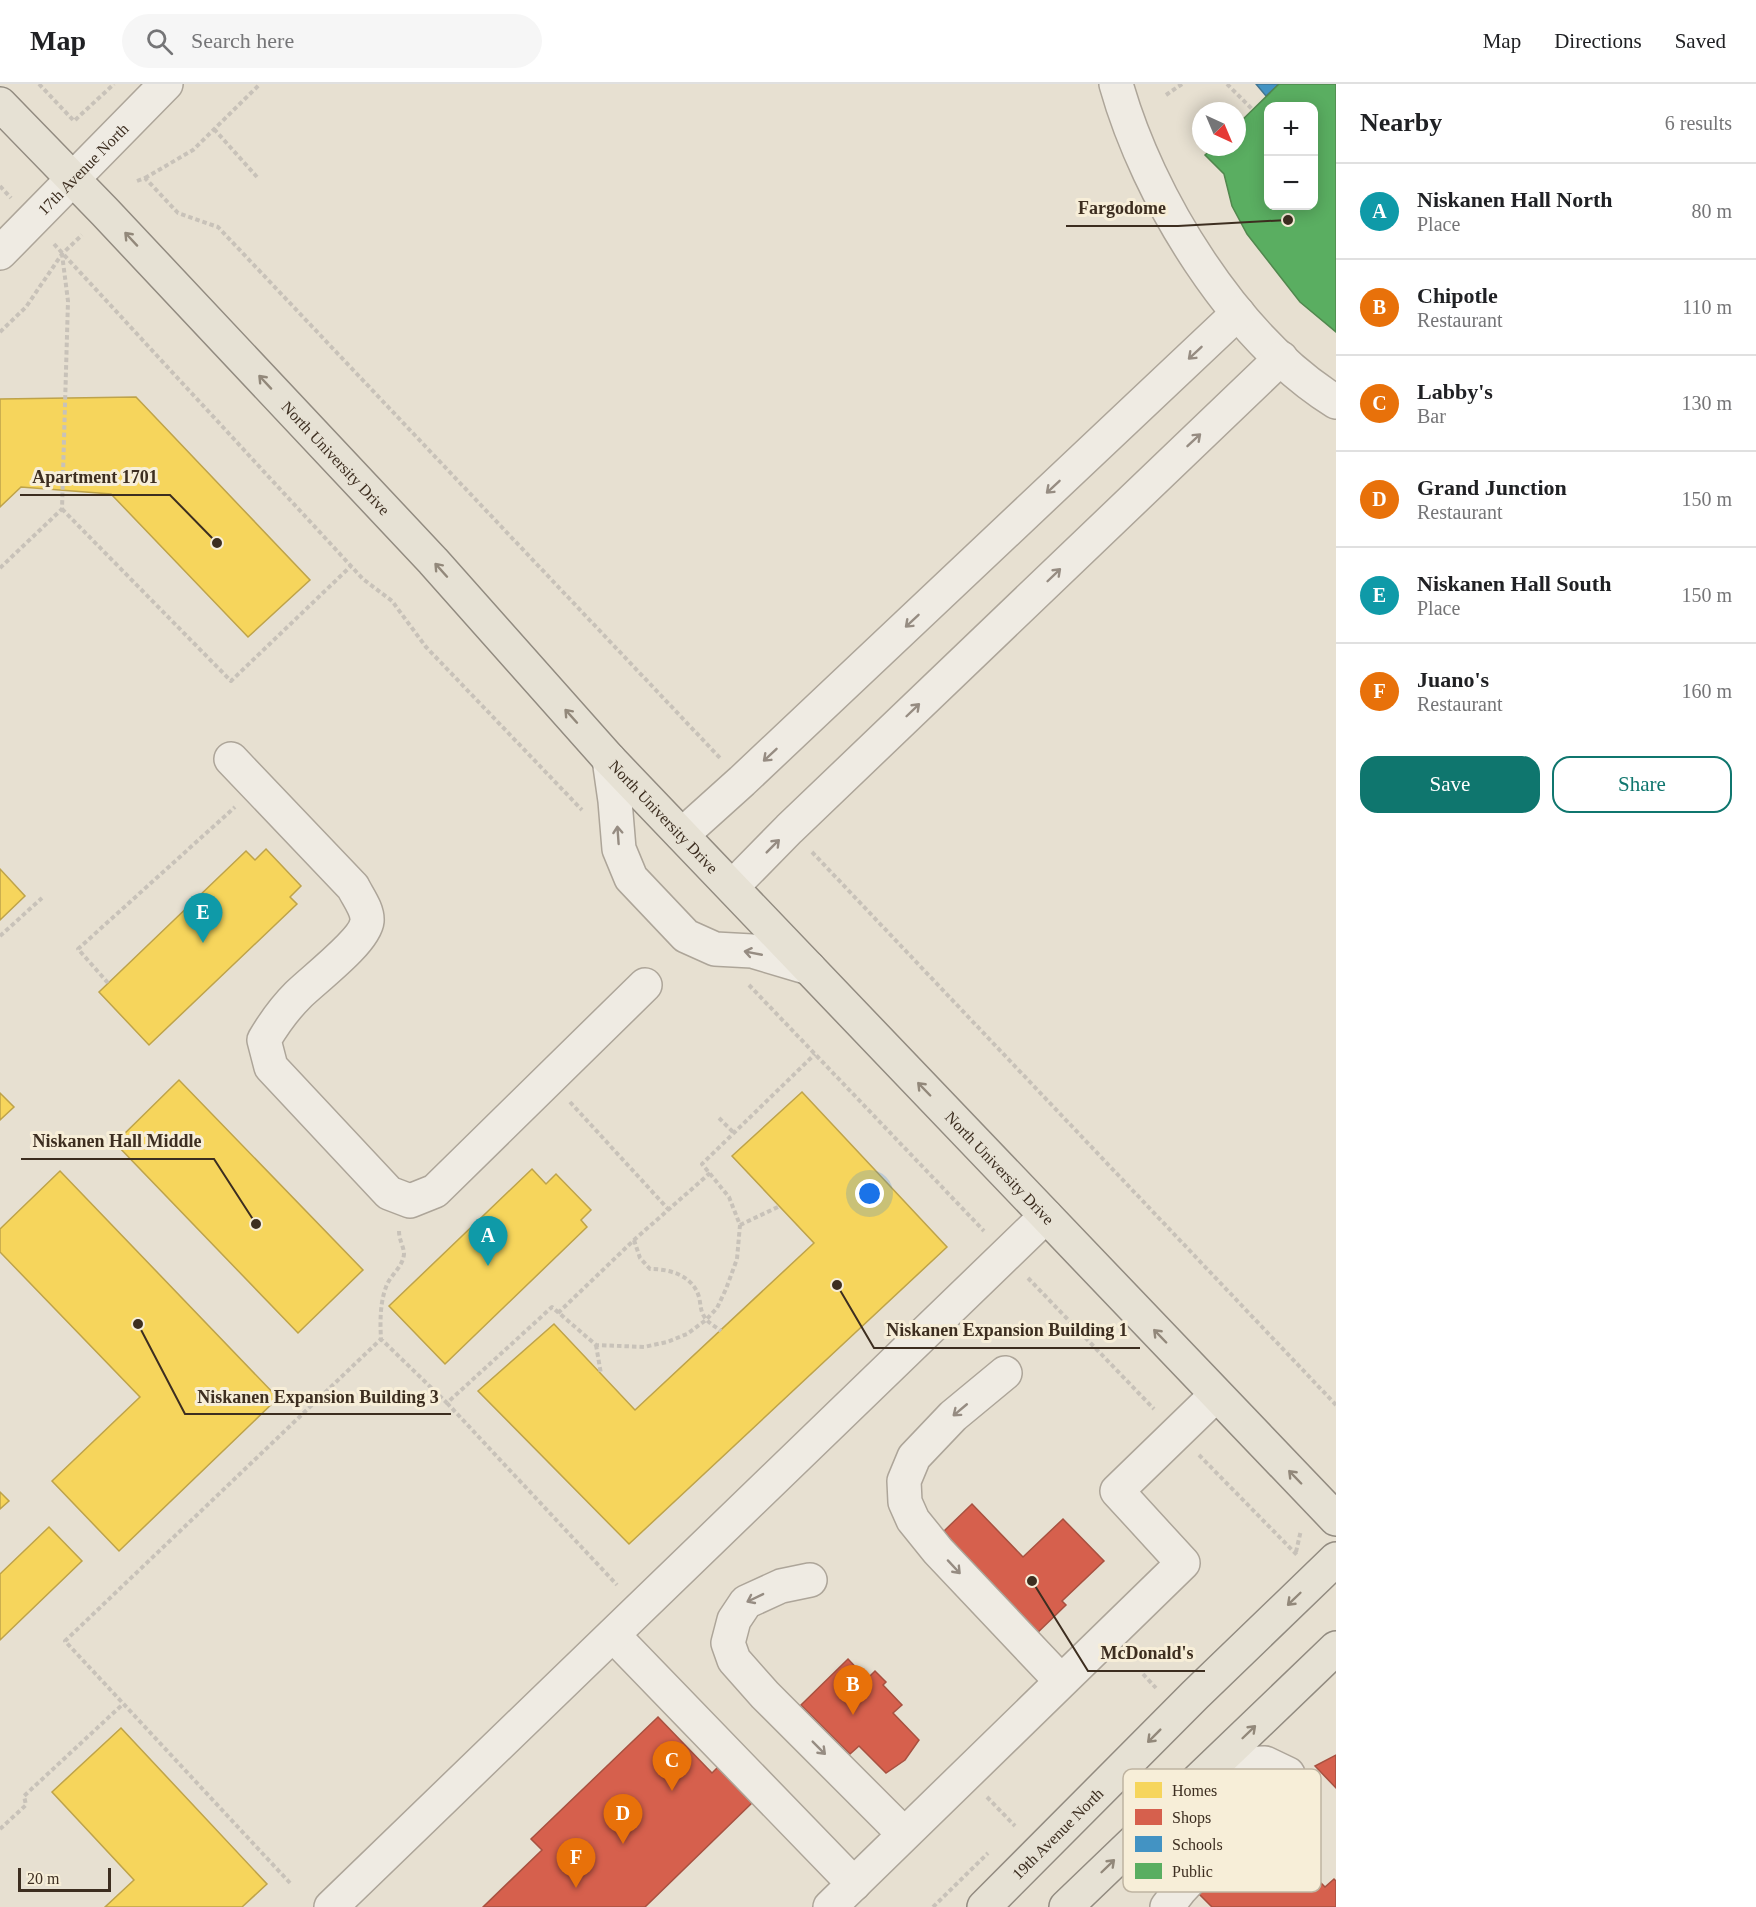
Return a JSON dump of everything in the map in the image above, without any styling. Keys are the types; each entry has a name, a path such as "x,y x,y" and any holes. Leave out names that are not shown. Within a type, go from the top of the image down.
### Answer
{"main road":[{"name":"North University Drive","path":"0,104 433,561 609,759 1336,1518"},
{"name":"19th Avenue North","path":"984,1907 1195,1695 1336,1559"},
{"path":"1211,1769 1336,1648"},
{"path":"1066,1907 1123,1853"}],"street":[{"name":"17th Avenue North","path":"0,253 166,84"},
{"path":"1116,84 1149,173 1194,253 1238,313 1281,358 1336,402"},
{"path":"682,835 751,773 1238,313"},
{"path":"732,887 1281,358"},
{"path":"231,759 353,887 364,906 367,921 358,939 298,996 276,1020 264,1040 271,1067 389,1193 410,1201 435,1191 645,985"},
{"path":"609,759 619,849 631,878 686,936 715,949 752,951 809,968"},
{"path":"331,1907 1046,1216"},
{"path":"1005,1373 953,1416 914,1457 904,1481 905,1502 913,1520 938,1551 1061,1681"},
{"path":"830,1907 1183,1563 1117,1491 1216,1395"},
{"path":"810,1580 781,1586 746,1602 734,1620 728,1643 734,1660 765,1695 904,1834"},
{"path":"613,1635 854,1884"},
{"path":"1216,1764 1265,1762 1278,1769"},
{"path":"1167,1907 1178,1892"}],"path":[{"path":"39,84 74,121 114,84"},
{"path":"145,178 193,150 260,84"},
{"path":"1166,95 1182,84"},
{"path":"1227,84 1253,110"},
{"path":"214,129 257,177"},
{"path":"0,332 26,306 62,254 82,235"},
{"path":"0,568 62,509 68,301 62,254"},
{"path":"62,509 231,681 351,566"},
{"path":"108,983 78,949 257,786"},
{"path":"0,936 42,898"},
{"path":"447,1403 552,1307 596,1345 644,1347 667,1342 687,1334 706,1320 717,1308 730,1279 737,1259 740,1225 729,1197 702,1164 815,1054"},
{"path":"563,1095 669,1210"},
{"path":"719,1118 734,1133"},
{"path":"558,1313 634,1240 710,1173"},
{"path":"740,1225 780,1206"},
{"path":"399,1226 399,1241 404,1252 402,1262 387,1286 380,1321 381,1339 447,1403 617,1585"},
{"path":"634,1240 640,1258 650,1269 678,1273 693,1284 699,1298 701,1312 706,1320 721,1331"},
{"path":"290,1882 65,1641 381,1339"},
{"path":"596,1345 601,1374"},
{"path":"1143,1674 1156,1688"},
{"path":"0,1830 26,1805 24,1796 123,1704"},
{"path":"965,1775 1015,1826"}],"building: Homes":[{"path":"136,397 310,580 248,637 111,494 21,487 0,507 0,399"},
{"path":"266,849 301,886 290,897 297,904 149,1045 99,992 246,851 255,860"},
{"path":"0,869 25,896 0,920"},
{"path":"179,1080 363,1270 298,1333 115,1143"},
{"path":"802,1092 947,1247 629,1544 478,1391 554,1324 635,1410 814,1243 732,1156"},
{"path":"0,1093 14,1107 0,1120"},
{"path":"532,1169 546,1184 556,1174 591,1210 581,1220 587,1227 445,1364 389,1306"},
{"path":"60,1171 278,1398 119,1551 52,1481 140,1397 0,1252 0,1229"},
{"path":"0,1492 9,1501 0,1509"},
{"path":"49,1527 82,1561 0,1640 0,1574"},
{"path":"121,1728 267,1884 242,1907 105,1907 134,1880 52,1792"}],"building: Shops":[{"path":"972,1504 1023,1557 1063,1519 1104,1561 1062,1601 1066,1605 1030,1640 944,1542 949,1537 944,1531"},
{"path":"848,1659 867,1679 875,1671 886,1682 883,1685 902,1705 893,1713 919,1740 905,1760 886,1773 859,1746 850,1754 801,1705"},
{"path":"658,1717 712,1773 719,1766 754,1801 645,1907 483,1907 542,1850 531,1839"},
{"path":"1336,1755 1336,1788 1321,1772 1321,1769 1315,1766"},
{"path":"1334,1879 1336,1881 1336,1907 1212,1907 1198,1893 1321,1892 1321,1883 1325,1887"}],"building: Schools":[{"path":"1256,84 1279,84 1266,96"}],"building: Public":[{"path":"1279,84 1336,84 1336,332 1300,302 1247,234 1232,206 1224,174 1206,156 1246,156 1246,116"}],"place":[{"name":"Fargodome","path":"1288,220"},
{"name":"Apartment 1701","path":"217,543"},
{"name":"Niskanen Hall South","path":"203,943"},
{"name":"Niskanen Hall Middle","path":"256,1224"},
{"name":"Niskanen Hall North","path":"488,1266"},
{"name":"Niskanen Expansion Building 1","path":"837,1285"},
{"name":"Niskanen Expansion Building 3","path":"138,1324"},
{"name":"McDonald's","path":"1032,1581"},
{"name":"Chipotle","path":"853,1715"},
{"name":"Labby's","path":"672,1791"},
{"name":"Grand Junction","path":"623,1844"},
{"name":"Juano's","path":"576,1888"}]}
